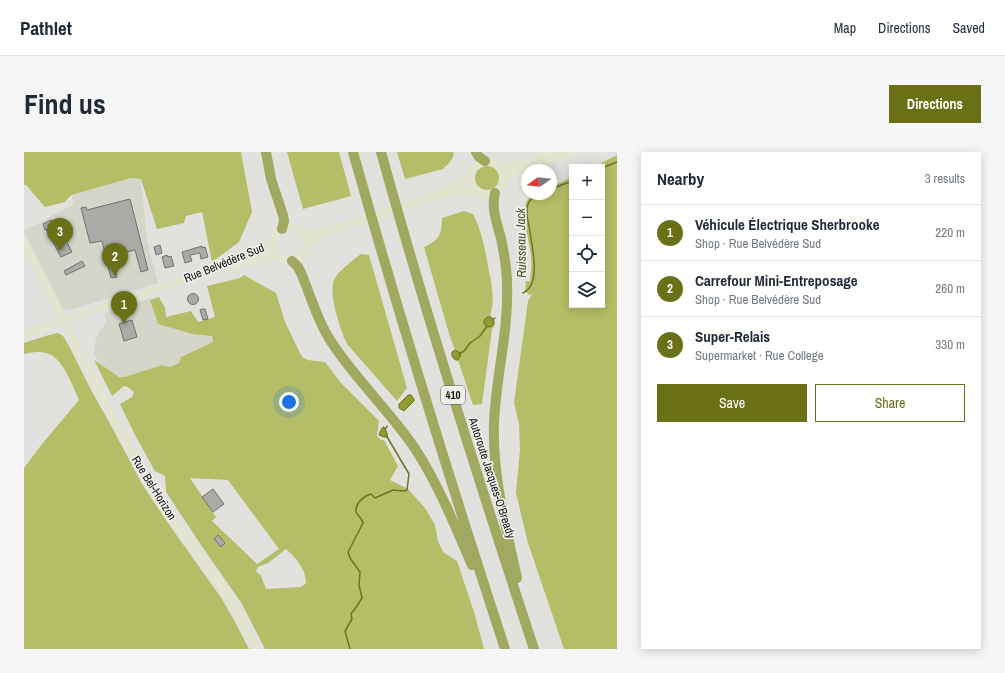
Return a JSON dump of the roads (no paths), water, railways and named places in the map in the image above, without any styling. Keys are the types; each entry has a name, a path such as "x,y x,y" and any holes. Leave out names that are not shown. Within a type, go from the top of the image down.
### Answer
{"highway":[{"path":"266,152 270,176 283,215 284,221 282,229"},
{"name":"410","path":"353,152 399,311 505,649"},
{"name":"Autoroute Jacques-O'Bready","path":"381,152 456,405 534,649"},
{"path":"476,152 479,157 485,161"},
{"path":"495,193 493,206 505,258 507,291 505,325 495,405 495,457 503,513 530,637"},
{"path":"292,261 300,271 319,318 334,346 399,426 429,472 447,508 498,627"}],"street":[{"path":"307,247 306,239 302,232 291,227 282,229 276,234 273,240 273,249 277,256 284,260 298,260 305,252 307,247 320,236 428,198 460,184 470,175 476,165 485,161 492,162 499,166 510,167 559,152"},
{"path":"428,198 466,189 475,190 484,195 491,195 501,188 504,181 512,174 570,152"},
{"path":"499,166 503,172 504,181"},
{"path":"470,175 471,182 475,190"},
{"path":"302,232 316,232 342,227"},
{"name":"Rue Belvédère Sud","path":"24,334 174,283 260,251 273,240"},
{"name":"Rue Bel-Horizon","path":"24,242 129,448 145,476 168,513 230,597 257,649"},
{"name":"Rue Belvédère Sud","path":"174,283 261,257 277,256"}],"waterway":[{"name":"Ruisseau Jack","path":"605,167 617,162"},
{"name":"Ruisseau Jack","path":"557,187 569,182"},
{"name":"Ruisseau Jack","path":"523,293 530,287 534,274 534,257 527,218 527,207 530,200"},
{"name":"Ruisseau Jack","path":"459,354 480,336 487,326"},
{"name":"Ruisseau Jack","path":"385,430 387,426"},
{"name":"Ruisseau Jack","path":"350,649 345,631 352,619 351,614 362,598 359,585 360,572 350,558 348,552 363,523 356,512 358,503 363,498 371,494 375,498 393,490 407,490 409,474 386,435"}],"place":[{"name":"Super-Relais","path":"60,251"},
{"name":"Carrefour Mini-Entreposage","path":"115,276"},
{"name":"Véhicule Électrique Sherbrooke","path":"124,324"}]}
